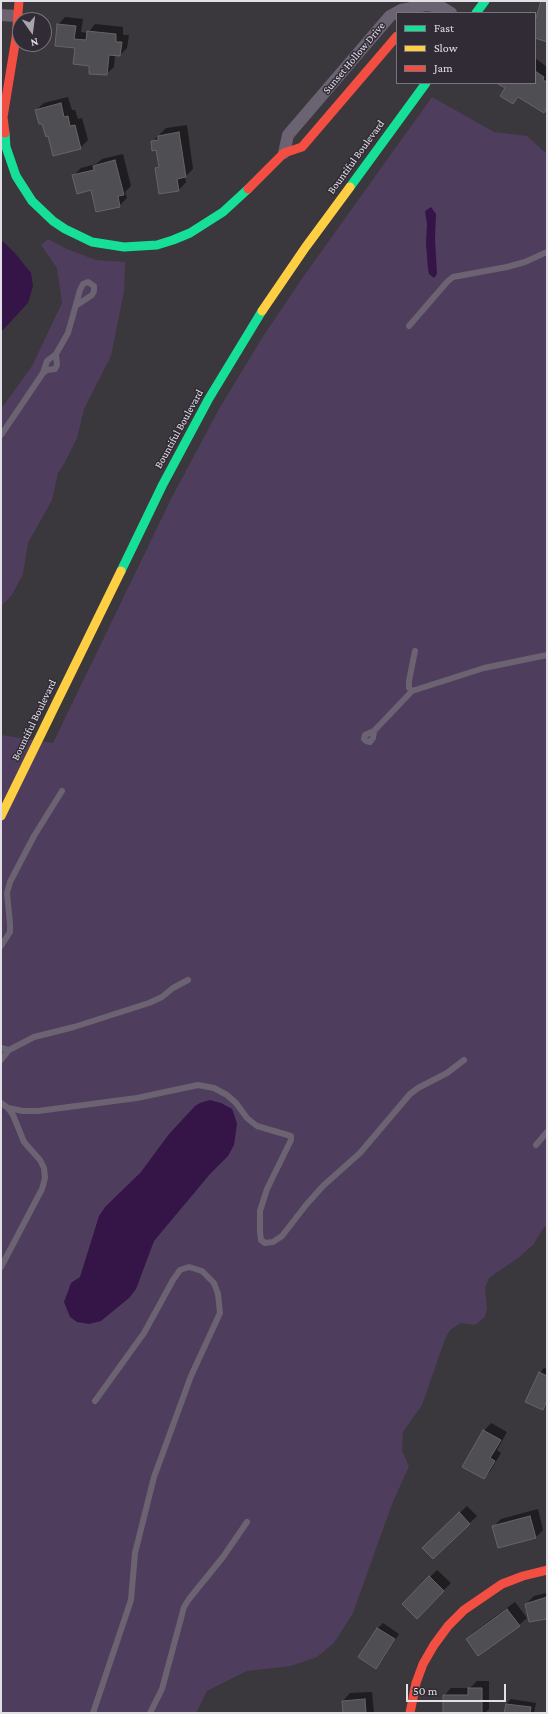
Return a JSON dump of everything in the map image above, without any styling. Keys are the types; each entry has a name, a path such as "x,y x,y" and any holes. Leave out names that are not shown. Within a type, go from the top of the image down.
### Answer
{"street":[{"name":"Sunset Hollow Drive","path":"18,12 19,1"},
{"path":"477,12 485,1"},
{"name":"Sunset Hollow Drive","path":"397,12 426,5 441,7 449,12"},
{"name":"Sunset Hollow Drive","path":"284,153 288,135 390,16 396,13"},
{"path":"1,15 12,16"},
{"name":"Sunset Hollow Drive","path":"14,52 3,116 6,147 16,176 32,201 53,221 77,236 92,242 124,247 157,245 173,240 190,233 223,212 255,183 284,153 302,147 396,37"},
{"name":"Bountiful Boulevard","path":"1,816 163,484 208,400 267,303 425,84"},
{"path":"410,1713 416,1683 423,1664 434,1645 448,1626 464,1610 482,1596 502,1584 523,1576 547,1570"}],"lane":[{"path":"410,326 447,282 453,277 507,267 525,262 547,252"},
{"path":"1,435 43,373 47,360 56,354 68,333 76,305"},
{"path":"43,373 47,370 55,368 57,365 56,354"},
{"path":"412,691 409,688 409,681 415,651"},
{"path":"374,730 412,691 484,668 547,655"},
{"path":"1,946 10,932 6,893 10,882 34,836 62,791"},
{"path":"1,1060 9,1050 34,1037 74,1027 149,1004 188,980"},
{"path":"1,1048 9,1050"},
{"path":"8,1108 23,1111 38,1111 137,1098 198,1085 214,1088 227,1095 236,1103 247,1118 257,1126 291,1136 291,1140 267,1189 260,1211 261,1240 265,1243 273,1242 282,1236 323,1186 360,1153 410,1094 464,1060"},
{"path":"1,1102 8,1108 24,1142 40,1160 44,1168 45,1178 42,1189 1,1267"},
{"path":"536,1145 547,1132"},
{"path":"93,1713 131,1600 135,1553 154,1476 191,1376 220,1312 218,1294 214,1283 202,1271 189,1267 180,1270 144,1333 95,1401"},
{"path":"150,1713 164,1682 184,1608 189,1599 223,1557 247,1522"}],"shaded area":[{"path":"432,97 494,132 527,136 547,154 547,1227 544,1227 533,1245 518,1258 489,1278 485,1288 487,1308 485,1317 475,1325 461,1323 450,1330 445,1339 422,1405 403,1432 402,1451 409,1466 392,1504 353,1613 334,1643 317,1657 291,1666 247,1671 207,1691 196,1713 1,1713 1,735 53,743 171,499 219,409 262,338 303,277"},
{"path":"431,207 436,214 435,239 437,274 434,278 429,274 426,244 427,224 425,211"},
{"path":"48,239 67,249 96,260 125,262 124,292 111,356 84,409 77,438 58,473 52,500 28,543 23,574 12,595 1,606 1,409 32,366 62,303 57,268 41,245"},
{"path":"1,240 14,252 31,273 33,286 28,303 1,332"},
{"path":"210,1100 221,1103 232,1109 235,1117 237,1124 234,1145 228,1156 210,1174 154,1241 136,1289 129,1298 101,1321 89,1324 77,1322 70,1317 64,1302 71,1283 80,1277 99,1216 105,1207 141,1172 169,1134 195,1106"}],"building":[{"path":"541,1 547,2 547,42 536,38 536,18"},
{"path":"57,24 76,26 74,39 86,40 87,31 116,34 116,42 122,42 120,56 109,55 107,75 89,74 89,66 73,64 75,48 55,46"},
{"path":"536,72 544,77 543,80 547,82 547,107 544,113 518,97 513,104 500,96 505,88 498,84 536,84"},
{"path":"61,103 64,117 68,116 70,126 75,125 81,149 53,156 48,136 46,137 42,124 39,124 35,110"},
{"path":"179,132 186,177 177,179 179,191 159,194 155,168 159,167 156,150 152,151 151,141 158,140 158,136"},
{"path":"115,160 124,195 118,196 120,207 96,212 91,190 77,194 72,175 94,170 93,166"},
{"path":"539,1372 547,1376 547,1401 543,1410 525,1402"},
{"path":"483,1430 501,1440 490,1458 495,1461 484,1479 462,1467"},
{"path":"459,1512 470,1524 433,1559 422,1548"},
{"path":"530,1516 536,1538 498,1548 492,1526"},
{"path":"429,1576 444,1591 417,1619 402,1604"},
{"path":"547,1597 547,1619 529,1622 525,1604"},
{"path":"507,1609 520,1626 478,1656 466,1639"},
{"path":"377,1628 395,1639 376,1669 358,1657"},
{"path":"468,1688 482,1688 482,1713 443,1713 443,1695 468,1695"},
{"path":"365,1699 366,1713 343,1713 342,1701"},
{"path":"506,1704 531,1707 530,1713 504,1713"}],"traffic: fast":[{"path":"477,12 485,1"},
{"path":"350,187 425,84"},
{"path":"5,133 6,147 16,176 32,201 53,221 65,229 92,242 124,247 157,245 173,240 190,233 223,212 248,189"},
{"path":"121,571 163,484 208,400 262,311"}],"traffic: slow":[{"path":"262,311 305,248 350,187"},
{"path":"1,816 121,571"}],"traffic: jam":[{"path":"5,133 3,117 16,38 19,1"},
{"path":"248,189 284,153 302,147 396,37"},
{"path":"410,1713 416,1683 423,1664 434,1645 448,1626 464,1610 502,1584 523,1576 547,1570"}]}
